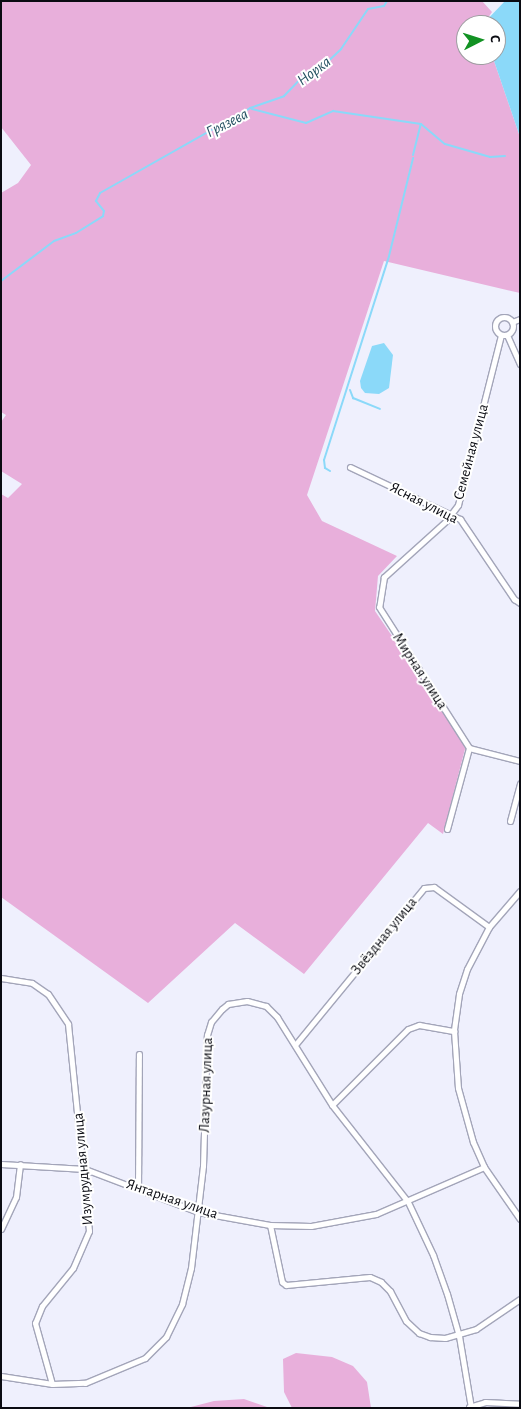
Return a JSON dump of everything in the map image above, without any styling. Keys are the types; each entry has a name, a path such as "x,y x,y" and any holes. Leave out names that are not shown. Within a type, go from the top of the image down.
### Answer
{"street":[{"path":"512,322 505,318 497,320 495,328 504,335 520,364"},
{"path":"512,322 520,319"},
{"path":"504,335 512,328 512,322"},
{"name":"Семейная улица","path":"412,552 453,514 504,335"},
{"name":"Ясная улица","path":"350,467 453,514 463,523 514,599 520,603"},
{"name":"Мирная улица","path":"412,552 384,577 381,612 469,748"},
{"path":"448,829 469,748 520,761"},
{"path":"510,821 520,783"},
{"name":"Звёздная улица","path":"295,1045 424,888 434,887 490,927"},
{"path":"519,893 490,927 467,969 459,994 454,1031 458,1088 484,1167 520,1219"},
{"name":"Изумрудная улица","path":"1,978 32,983 48,994 68,1024 85,1168 89,1231 83,1250 42,1306 35,1322 52,1384"},
{"name":"Лазурная улица","path":"1,1376 52,1384 85,1383 130,1366 145,1358 166,1337 182,1304 198,1212 203,1166 204,1058 210,1022 228,1004 256,1002 277,1017 332,1105 408,1202 433,1255 459,1336 470,1407"},
{"path":"332,1105 408,1029 419,1025 454,1031"},
{"path":"138,1188 139,1054"},
{"name":"Янтарная улица","path":"1,1164 85,1168 198,1212 270,1225 311,1226 343,1222 408,1202 484,1167"},
{"path":"1,1230 16,1197 20,1164"},
{"path":"270,1225 282,1282 286,1286 370,1277 381,1282 390,1291 406,1321 419,1333 445,1338 459,1336 476,1329 520,1299"},
{"path":"470,1407 485,1402 520,1404"}],"shaded area":[{"path":"1,1 482,1 492,12 490,15 456,15 456,65 495,65 520,137 520,293 384,261 307,495 322,521 397,556 378,576 375,611 464,742 465,749 443,834 428,823 304,974 235,923 148,1003 1,897 1,494 8,498 22,484 1,471 1,422 6,415 1,412 1,193 18,183 31,165 1,127"},
{"path":"296,1353 332,1357 353,1366 367,1382 371,1408 292,1408 284,1392 283,1359"},
{"path":"244,1399 270,1408 187,1408 214,1401"}],"water":[{"path":"505,1 520,1 520,137 495,65 506,65 506,15 492,15"},
{"path":"384,343 393,355 389,388 379,394 365,393 361,388 360,381 372,346"}],"waterway":[{"name":"Грязева","path":"1,281 54,241 76,233 103,216 104,211 96,201 100,193 250,108 284,96 304,75 323,66 341,49 368,9 384,6 387,1"},
{"name":"Грязева","path":"252,109 306,123 333,111 421,124 445,144 490,157 505,156"},
{"path":"413,155 421,124"},
{"path":"330,471 325,468 324,460 389,256 413,158"},
{"path":"350,390 353,398 380,409"}],"water label":[{"name":"Норка","path":"314,71"}]}
